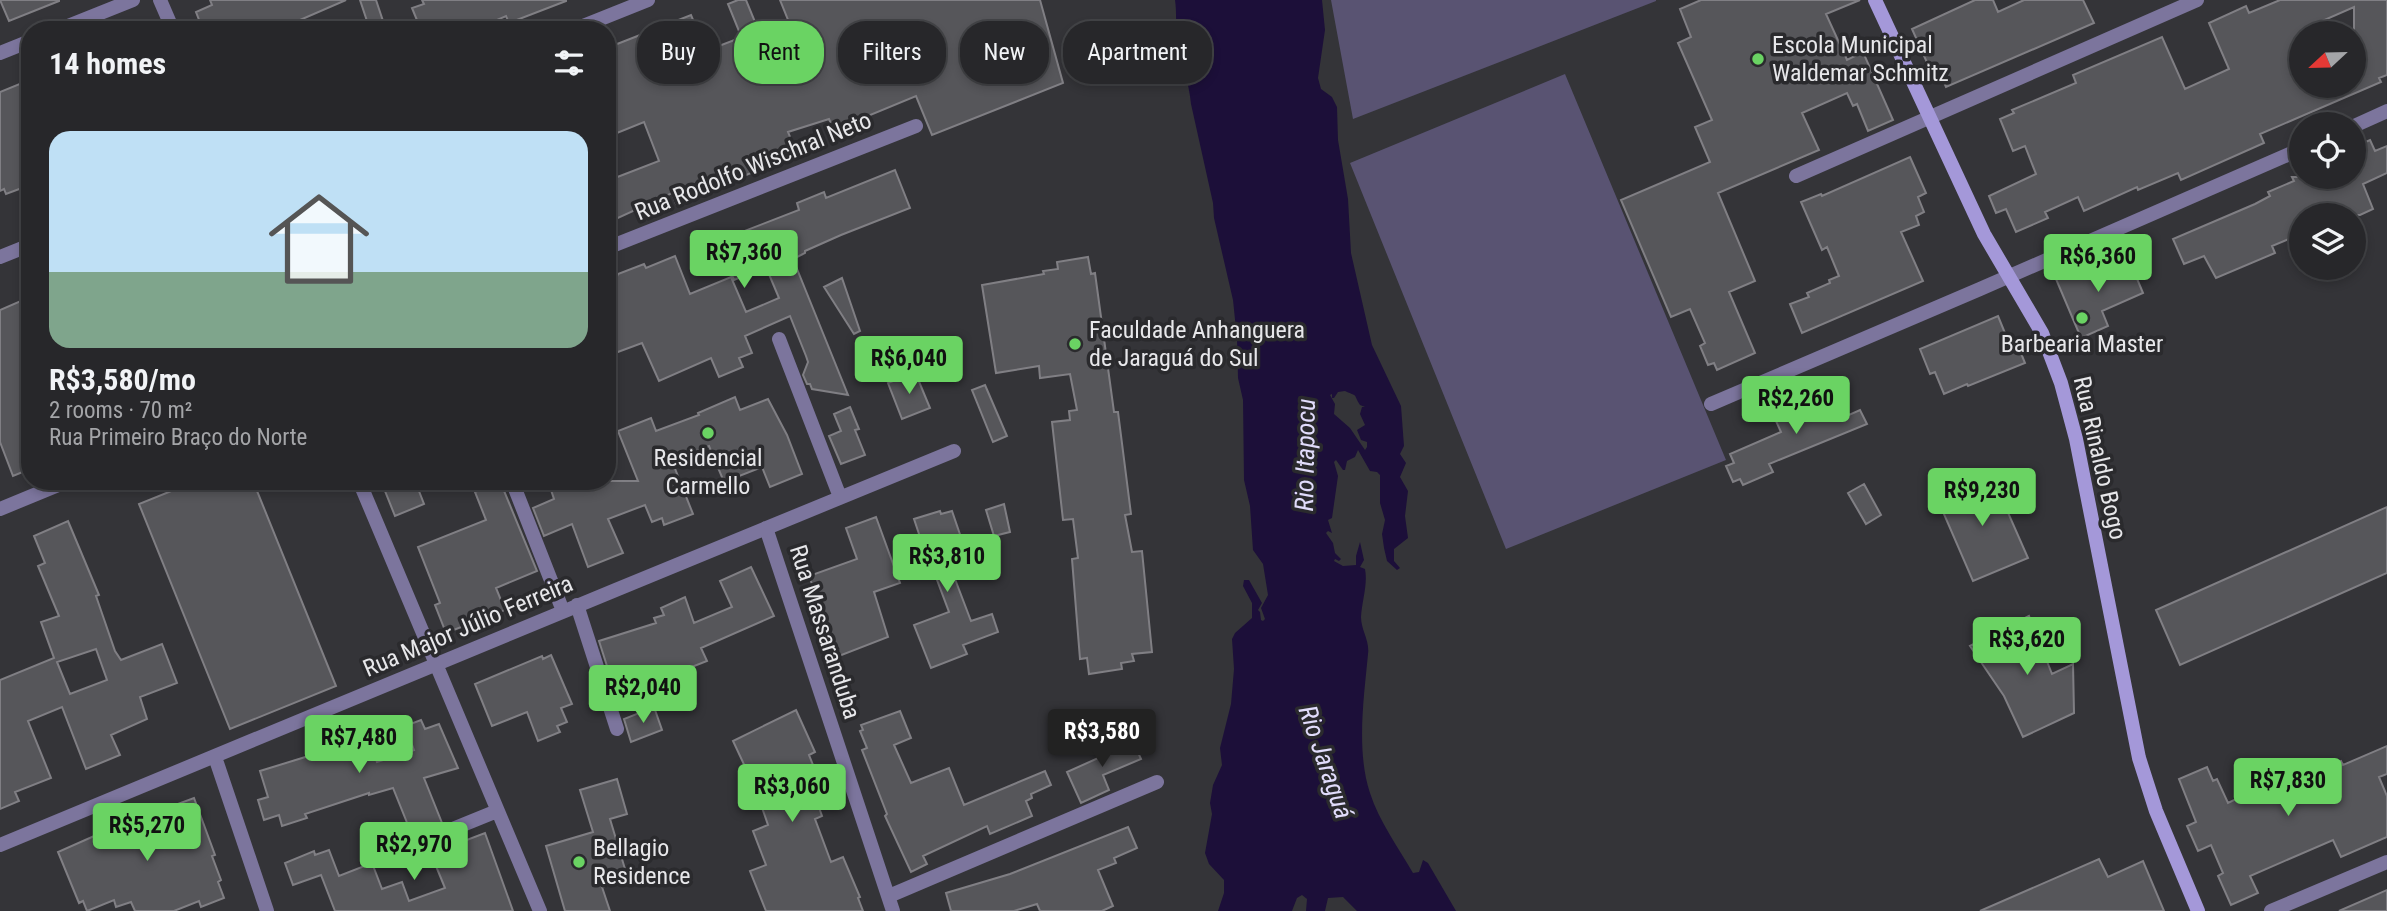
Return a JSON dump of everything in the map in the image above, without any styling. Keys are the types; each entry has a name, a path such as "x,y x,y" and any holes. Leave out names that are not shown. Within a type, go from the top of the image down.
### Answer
{"main road":[{"name":"Rua Rinaldo Bogo","path":"1875,0 1984,234 2042,333 2069,407 2139,758 2155,811 2198,911"}],"street":[{"path":"80,21 133,0"},
{"path":"160,0 169,21"},
{"path":"596,21 648,0"},
{"path":"1796,176 2197,0"},
{"path":"0,52 21,44"},
{"path":"2366,121 2387,111"},
{"name":"Rua Rodolfo Wischral Neto","path":"616,244 916,126"},
{"path":"1711,404 2289,154"},
{"path":"0,257 21,249"},
{"path":"779,340 840,497"},
{"name":"Rua Major Júlio Ferreira","path":"0,845 434,663 954,451"},
{"path":"0,509 46,490"},
{"path":"363,490 540,911"},
{"path":"516,490 570,608 617,729"},
{"name":"Rua Massaranduba","path":"766,528 893,911"},
{"path":"215,757 267,911"},
{"path":"889,897 1157,782"},
{"path":"401,850 496,811"},
{"path":"2272,911 2387,862"}],"shaded area":[{"path":"1331,0 1656,0 1656,1 1353,119"},
{"path":"1565,74 1726,460 1506,549 1350,163"}],"water":[{"path":"1175,0 1322,0 1325,30 1318,78 1321,89 1332,97 1337,107 1338,140 1348,199 1351,253 1372,345 1401,406 1404,446 1400,454 1406,463 1400,477 1408,491 1405,516 1408,538 1394,549 1394,561 1400,568 1397,570 1387,561 1384,548 1382,534 1385,520 1380,503 1380,475 1370,471 1358,450 1355,457 1347,461 1345,470 1336,460 1334,462 1338,476 1332,518 1328,520 1332,533 1326,533 1333,543 1335,553 1341,559 1334,561 1343,566 1356,565 1360,542 1364,560 1360,567 1365,569 1366,575 1361,617 1368,649 1362,742 1370,793 1384,824 1413,873 1419,872 1423,860 1428,863 1456,911 1357,911 1343,897 1328,898 1325,911 1306,911 1307,899 1302,895 1297,898 1292,911 1218,911 1224,893 1224,880 1209,864 1205,853 1212,814 1210,803 1213,785 1222,765 1220,748 1231,704 1234,669 1232,639 1252,618 1252,603 1243,586 1244,580 1249,580 1262,603 1258,610 1263,621 1265,619 1261,608 1268,595 1263,564 1253,550 1250,506 1244,480 1243,400 1238,378 1233,300 1188,84 1212,84 1212,21 1176,21","holes":["1345,391 1355,396 1360,405 1365,407 1362,407 1360,414 1365,425 1357,430 1361,440 1367,442 1365,450 1350,428 1334,414 1335,404 1330,395 1334,398 1338,392"]}],"building":[{"path":"0,0 59,0 59,1 9,21"},
{"path":"210,0 346,0 298,21 200,21 196,12 212,5"},
{"path":"360,0 376,0 383,21 367,21"},
{"path":"422,0 566,0 514,21 508,21 506,16 495,21 417,21 412,8 424,4"},
{"path":"746,0 755,21 735,21 728,4"},
{"path":"780,0 1040,0 1046,21 960,21 960,84 1049,84 1049,32 1063,83 932,135 916,96 834,130 829,119 788,132 797,154 676,204 672,193 616,219 616,178 659,161 644,122 616,133 616,44 637,36 637,84 720,84 720,46 734,40 734,84 824,84 824,21 788,21"},
{"path":"1701,0 1860,0 1826,14 1847,60 1863,52 1893,120 1868,131 1857,104 1853,106 1847,93 1802,113 1819,150 1718,193 1755,281 1729,292 1755,353 1717,370 1714,363 1708,365 1700,346 1705,343 1690,309 1671,317 1621,200 1710,162 1695,127 1712,120 1678,43 1691,37 1680,9"},
{"path":"1975,0 1993,0 1998,12 2024,0 2083,0 2094,23 1946,87 1940,73 1933,76 1912,29"},
{"path":"2280,0 2387,0 2387,75 2379,78 2381,82 2366,88 2366,21 2354,21 2354,7 2322,21 2289,21 2289,98 2344,98 2311,112 2289,112 2289,122 2260,134 2264,143 2181,180 2178,173 2138,190 2137,187 2084,211 2078,197 2045,212 2048,218 2016,232 2006,209 1996,213 1989,196 2036,174 2025,146 2013,151 2000,119 2014,113 2012,110 2076,83 2073,75 2162,37 2185,89 2229,69 2209,23 2246,6 2249,13"},
{"path":"691,15 694,21 676,21"},
{"path":"21,83 21,188 6,194 4,189 0,191 0,92"},
{"path":"2370,140 2375,151 2387,146 2387,173 2366,183 2366,142"},
{"path":"1910,157 1926,193 1918,197 1924,212 1916,216 1919,225 1901,232 1923,281 1802,333 1790,304 1809,297 1807,293 1839,276 1827,247 1822,250 1801,202 1821,194 1822,196"},
{"path":"895,170 910,208 841,235 793,259 848,395 812,389 810,384 807,384 803,375 808,362 790,316 745,336 752,353 739,358 743,367 719,377 711,358 659,381 642,343 616,353 618,274 644,264 646,268 675,256 690,294 731,277 746,312 779,298 766,267 734,280 719,243 799,210 797,203 824,192 826,198"},
{"path":"2289,183 2289,189 2365,189 2373,209 2366,212 2366,203 2289,203 2289,239 2272,246 2275,253 2216,278 2204,256 2184,264 2173,239 2255,204 2270,196 2268,192"},
{"path":"1088,257 1091,274 1095,273 1114,412 1118,412 1131,514 1125,515 1132,552 1142,551 1152,652 1132,654 1134,661 1121,663 1122,669 1089,674 1087,658 1080,659 1072,559 1078,558 1073,519 1063,520 1052,422 1070,420 1069,411 1077,410 1070,374 1040,378 1039,366 996,373 982,285 1044,274 1043,271 1058,269 1057,262"},
{"path":"2128,257 2143,293 2102,311 2108,326 2081,338 2056,279 2083,268 2086,275"},
{"path":"842,278 860,331 854,334 824,287"},
{"path":"21,301 21,473 13,476 0,442 0,310"},
{"path":"1998,316 2009,343 2016,341 2025,363 1944,394 1935,372 1930,374 1920,349"},
{"path":"915,372 930,408 902,419 888,383"},
{"path":"985,385 1007,436 993,442 972,390"},
{"path":"1836,388 1849,415 1860,410 1867,424 1769,464 1773,472 1743,485 1740,479 1733,482 1726,466 1734,463 1730,454 1781,432 1776,421 1811,407 1808,399"},
{"path":"735,397 740,410 768,399 787,435 802,474 770,487 762,467 724,482 709,446 672,461 693,514 664,525 662,518 652,522 645,505 608,519 623,553 588,567 572,524 544,536 533,508 554,499 551,490 616,490 616,481 638,481 618,431 651,418 656,431 699,415 698,413"},
{"path":"850,407 865,455 841,464 829,436 841,431 834,414"},
{"path":"1991,474 2028,558 1973,581 1937,498"},
{"path":"1864,484 1881,515 1866,524 1848,493"},
{"path":"174,490 257,490 336,686 230,729 139,504"},
{"path":"385,490 419,490 424,504 395,516"},
{"path":"504,490 537,571 496,588 505,610 446,633 435,605 440,603 418,547 486,520 475,492"},
{"path":"1004,504 1010,532 994,536 986,510"},
{"path":"2387,507 2387,573 2180,665 2156,610"},
{"path":"940,511 941,514 952,511 966,552 947,558 971,621 992,614 998,632 963,645 967,654 931,668 914,625 949,612 914,519"},
{"path":"876,517 900,583 874,592 888,637 839,656 809,576 857,559 846,528"},
{"path":"68,521 99,595 96,596 115,651 121,660 162,644 177,683 140,697 147,719 111,735 120,755 86,769 62,707 28,721 51,778 15,792 19,801 0,809 0,680 54,658 41,622 59,616 38,566 45,563 34,536","holes":["96,649 107,680 70,694 57,662"]},
{"path":"751,567 774,616 701,648 707,661 674,674 671,669 614,688 599,641 656,623 654,618 664,615 661,608 685,597 694,623 732,607 720,581"},
{"path":"2029,616 2052,674 2073,664 2074,713 2023,737 2004,696 1970,646"},
{"path":"551,655 572,704 561,708 567,722 557,726 560,732 538,741 527,712 492,726 475,684 542,656 543,659"},
{"path":"654,707 662,730 631,742 624,719"},
{"path":"796,710 815,752 809,755 821,785 812,788 822,816 815,819 831,862 843,857 863,911 766,911 750,871 766,865 753,831 768,825 756,790 733,741"},
{"path":"900,711 911,738 894,745 911,783 949,768 964,805 1045,771 1051,785 1031,794 1032,798 1026,801 1032,816 990,834 987,826 923,856 927,864 911,872 885,816 887,814 862,750 867,748 860,731 863,730 861,725"},
{"path":"362,717 377,762 414,750 405,726 421,720 425,729 439,724 458,768 424,778 442,823 412,835 393,788 305,814 307,818 282,826 279,815 264,820 258,800 268,797 260,771 315,754 310,736"},
{"path":"1131,737 1141,759 1103,775 1109,790 1081,803 1067,772 1105,755 1102,750"},
{"path":"2387,746 2387,774 2379,777 2387,796 2387,837 2341,857 2333,840 2250,876 2258,893 2231,905 2218,876 2223,873 2211,845 2198,851 2187,826 2196,822 2179,779 2207,767 2213,781 2217,779 2228,803 2296,771 2300,779 2341,761 2343,765"},
{"path":"617,779 627,814 610,819 628,879 602,887 610,911 565,911 546,846 593,832 580,790"},
{"path":"194,798 215,855 212,856 224,898 201,907 199,901 174,911 135,911 131,902 116,907 114,900 87,911 83,901 79,903 58,852 110,829"},
{"path":"1128,827 1137,848 1114,858 1116,863 1098,870 1113,906 1102,911 1040,911 1037,904 1014,911 951,911 946,893 1010,874"},
{"path":"485,833 513,911 335,911 321,875 293,885 285,863 314,851 315,855 329,850 339,876 372,863 382,889 402,882 409,901 445,888 429,849 449,841 451,846"},
{"path":"2099,859 2108,877 2143,861 2164,911 1980,911"},
{"path":"2387,890 2387,911 2339,911"}],"place":[{"name":"Escola Municipal Waldemar Schmitz","path":"1758,59"},
{"name":"Barbearia Master","path":"2082,318"},
{"name":"Faculdade Anhanguera de Jaraguá do Sul","path":"1075,344"},
{"name":"Residencial Carmello","path":"708,433"},
{"name":"Bellagio Residence","path":"579,862"}],"water label":[{"name":"Rio Itapocu","path":"1305,455"},
{"name":"Rio Jaraguá","path":"1326,762"}]}
